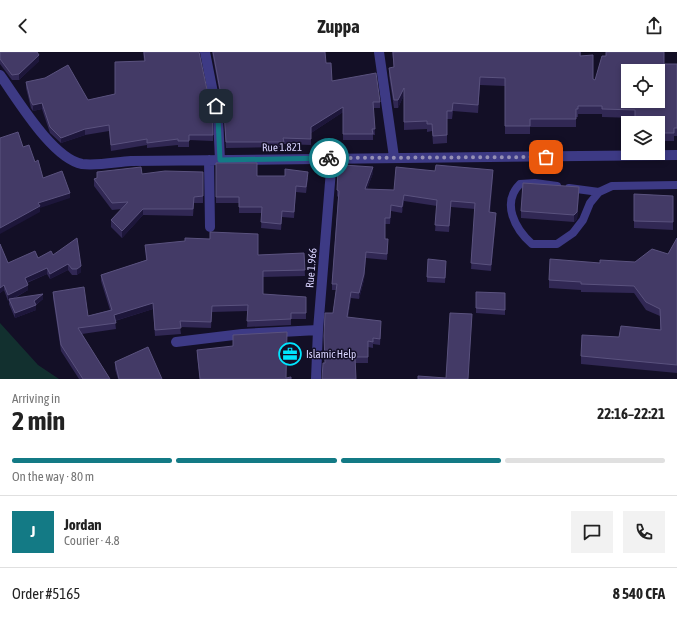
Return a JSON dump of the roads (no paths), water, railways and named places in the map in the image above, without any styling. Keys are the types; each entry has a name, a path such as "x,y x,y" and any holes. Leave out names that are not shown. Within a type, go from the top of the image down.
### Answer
{"street":[{"path":"205,52 218,118 220,160"},
{"path":"379,52 394,157"},
{"name":"Rue 1.821","path":"0,75 49,142 74,162 84,164 131,161 394,157 577,157 677,155"},
{"name":"Rue 1.966","path":"316,379 318,330 332,158"},
{"path":"209,160 210,227"},
{"path":"176,342 242,334 318,330"}],"lane":[{"path":"599,192 535,183 520,184 513,191 511,210 514,221 523,237 532,244 557,244 576,229 583,220 590,203 599,192 612,186 677,185"}],"place":[{"name":"Islamic Help","path":"290,354"}]}
